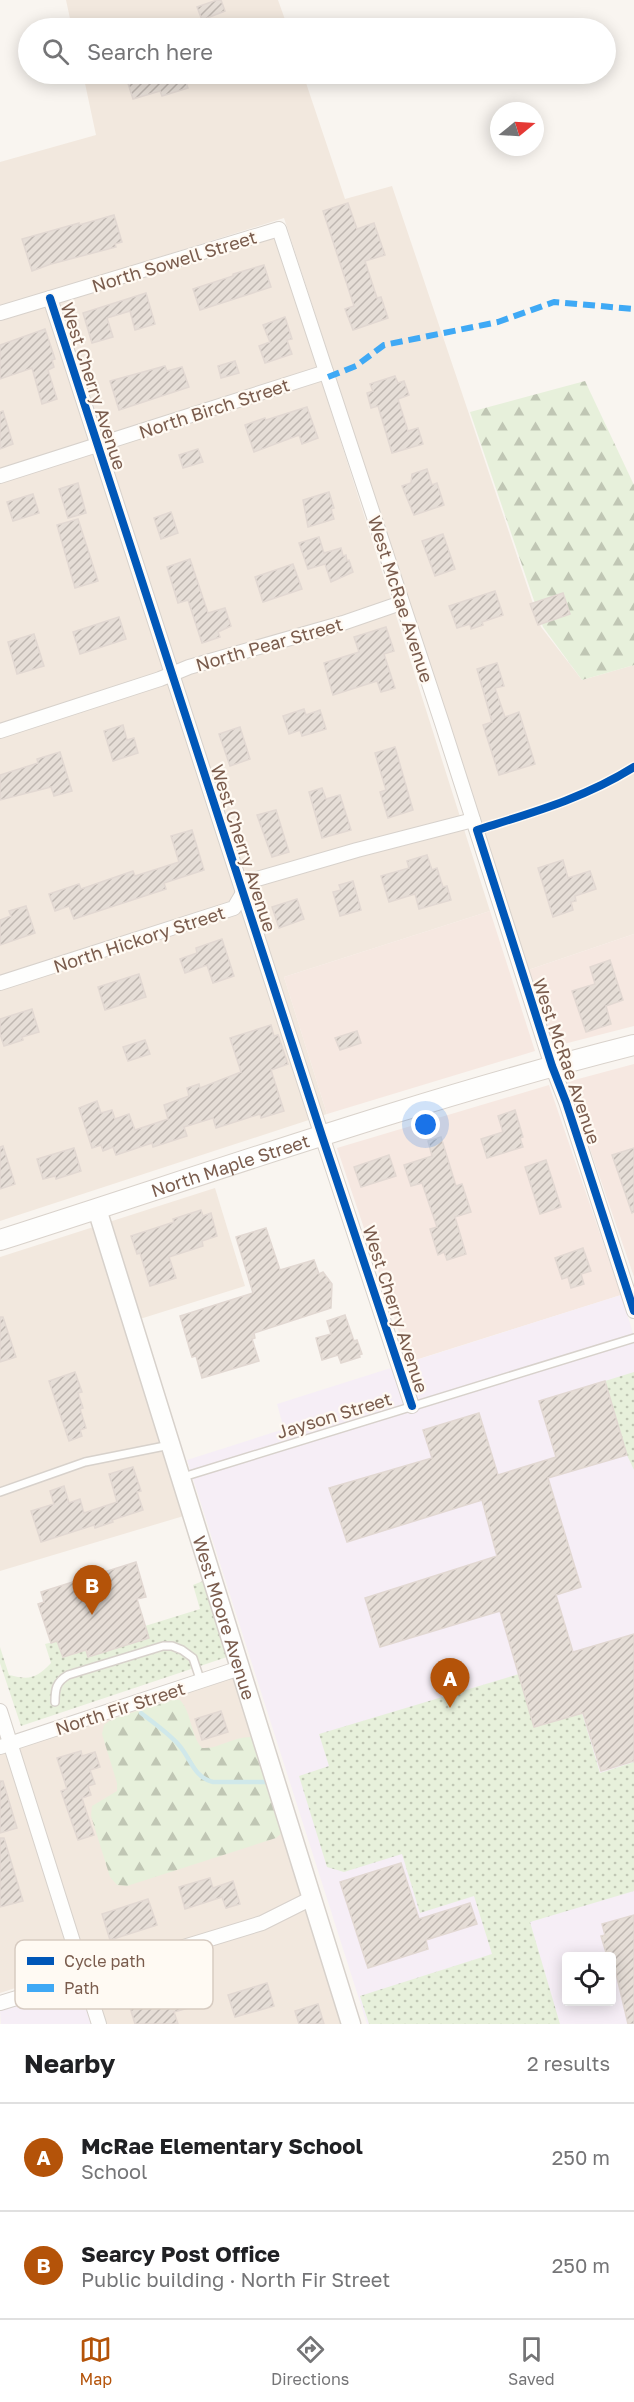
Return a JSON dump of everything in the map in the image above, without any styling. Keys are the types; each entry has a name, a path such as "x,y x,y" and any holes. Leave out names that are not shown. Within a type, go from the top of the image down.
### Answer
{"main road":[{"name":"North Maple Street","path":"0,1240 322,1136 552,1066 634,1045"}],"street":[{"name":"North Sowell Street","path":"0,313 279,229"},
{"name":"West McRae Avenue","path":"279,229 634,1311"},
{"name":"West Cherry Avenue","path":"50,298 412,1406"},
{"name":"North Birch Street","path":"0,476 326,372"},
{"name":"North Pear Street","path":"0,730 257,646 343,623 401,603"},
{"name":"North Hickory Street","path":"0,983 234,909 250,881 473,820"},
{"name":"West Moore Avenue","path":"97,1209 351,2024"},
{"name":"North Fir Street","path":"5,1746 240,1668"},
{"path":"0,1712 5,1746 71,1940"},
{"path":"206,1940 262,1923 312,1898"},
{"path":"0,2003 15,1998"},
{"path":"94,2009 99,2024"}],"lane":[{"name":"Jayson Street","path":"181,1478 634,1338"},
{"path":"0,1492 85,1462 170,1445"},
{"path":"55,1702 59,1680 68,1675 163,1646 182,1650 192,1658 201,1682"}],"shaded area":[{"path":"66,0 278,0 284,18 70,18"},
{"path":"85,84 306,84 345,199 392,186 541,627 582,680 634,665 634,934 528,970 284,218 0,307 0,162 96,135"},
{"path":"275,235 490,911 284,977 327,1114 0,1221 0,321"},
{"path":"490,911 535,1051 327,1114 284,977"},
{"path":"634,934 634,1026 552,1047 528,970"},
{"path":"634,1064 634,1277 567,1082"},
{"path":"549,1085 621,1295 409,1362 337,1148"},
{"path":"215,1188 245,1286 124,1324 187,1515 0,1571 0,1257"},
{"path":"621,1295 634,1336 634,2024 367,2024 187,1460 284,1429 277,1404"},
{"path":"238,1676 347,2024 106,2024 101,2009 213,2009 213,1940 15,1940 15,1988 0,1993 0,1748 2,1753"},
{"path":"15,2004 15,2009 86,2009 91,2024 1,2024 0,2009"}],"green space":[{"path":"585,381 634,485 634,665 582,680 543,627 470,412"},
{"path":"634,1372 634,1470 627,1455 605,1381"},
{"path":"203,1581 227,1657 21,1726 0,1663 0,1647 9,1675 32,1677 51,1663 45,1644 57,1641 63,1657 86,1650 88,1657 149,1638 145,1626 200,1609 193,1585"},
{"path":"519,1674 582,1713 600,1773 634,1762 634,1891 530,1922 560,2024 369,2024 360,1996 492,1954 474,1896 420,1913 402,1854 344,1872 327,1867 299,1776 329,1766 319,1734"},
{"path":"172,1700 180,1700 184,1705 195,1736 202,1748 214,1747 239,1738 252,1737 256,1742 283,1832 276,1838 127,1886 117,1885 110,1877 91,1816 92,1806 117,1791 117,1783 102,1734 104,1725 112,1719"}],"building":[{"path":"221,0 225,11 201,18 197,7"},
{"path":"128,84 187,84 188,88 162,96 160,91 133,99"},
{"path":"348,203 357,229 374,223 385,255 365,261 377,298 381,297 388,318 353,330 345,309 354,306 323,211"},
{"path":"114,215 122,242 115,244 116,247 32,271 22,239"},
{"path":"264,265 271,287 200,310 193,289"},
{"path":"146,293 155,324 135,330 130,311 107,318 113,337 92,343 83,313"},
{"path":"285,317 292,339 287,340 292,354 265,363 259,346 270,342 263,325"},
{"path":"45,329 55,359 52,360 54,367 48,370 57,399 42,404 32,368 0,379 0,345"},
{"path":"235,361 239,373 221,378 218,366"},
{"path":"165,366 167,371 182,367 189,387 119,410 110,381"},
{"path":"395,376 398,383 404,381 409,395 398,399 408,431 418,428 423,444 392,453 378,406 371,408 367,393 373,391 370,384"},
{"path":"307,407 318,438 302,444 299,435 254,452 245,425"},
{"path":"3,411 13,444 0,449 0,412"},
{"path":"198,449 203,462 183,468 179,455"},
{"path":"427,469 432,485 437,483 444,505 414,515 402,486 411,483 412,474"},
{"path":"78,483 86,513 68,518 59,489"},
{"path":"329,492 334,508 331,509 334,519 308,527 303,500"},
{"path":"33,494 39,513 13,521 7,502"},
{"path":"171,512 178,533 161,539 154,518"},
{"path":"78,519 98,581 75,588 57,525"},
{"path":"443,534 455,569 435,576 422,541"},
{"path":"319,537 324,553 341,548 353,572 331,582 325,564 308,569 299,543"},
{"path":"190,559 208,613 225,608 231,626 218,632 220,637 202,643 188,600 178,603 167,567"},
{"path":"293,564 302,589 263,602 255,577"},
{"path":"495,591 503,615 482,622 483,625 471,629 470,624 457,628 449,606"},
{"path":"563,593 570,614 538,625 530,604"},
{"path":"119,617 126,639 80,654 73,632"},
{"path":"386,627 394,651 384,654 395,688 381,692 377,681 333,695 324,663 359,652 354,637"},
{"path":"34,634 44,666 17,674 8,642"},
{"path":"497,663 504,686 495,688 505,717 519,712 535,764 499,775 483,725 492,722 477,669"},
{"path":"304,709 306,715 320,710 326,729 302,736 300,730 289,734 283,716"},
{"path":"123,725 127,740 134,738 138,753 113,761 104,731"},
{"path":"240,727 250,759 230,766 219,734"},
{"path":"395,747 413,810 388,818 380,792 386,790 375,753"},
{"path":"60,752 72,791 54,796 51,787 0,800 0,775 38,763 37,759"},
{"path":"322,788 326,799 340,795 351,830 322,838 309,792"},
{"path":"276,810 289,852 272,857 257,815"},
{"path":"192,830 204,870 164,883 166,889 74,919 69,906 55,911 49,894 79,884 81,889 133,871 135,876 179,862 171,836"},
{"path":"427,855 432,870 437,868 443,887 447,886 451,900 419,909 415,894 389,902 381,876 409,868 407,861"},
{"path":"563,860 568,878 590,871 596,889 575,896 576,901 571,902 573,910 553,917 538,868"},
{"path":"353,881 361,910 340,916 333,892 341,890 339,885"},
{"path":"297,899 304,919 279,928 272,907"},
{"path":"26,906 35,933 0,945 0,920 11,916 9,911"},
{"path":"222,939 234,976 213,983 207,965 185,973 180,959 197,953 196,948"},
{"path":"610,960 623,1000 606,1006 611,1024 586,1032 572,991 595,984 590,967"},
{"path":"139,974 146,997 105,1010 98,987"},
{"path":"32,1009 39,1032 4,1046 0,1034 0,1019"},
{"path":"271,1025 274,1036 278,1035 288,1064 271,1070 284,1111 261,1118 260,1114 216,1128 213,1118 184,1127 187,1136 153,1147 152,1143 116,1155 113,1147 103,1151 101,1145 92,1148 79,1108 97,1101 101,1113 112,1110 115,1119 129,1114 135,1130 168,1119 164,1105 189,1096 187,1088 199,1084 200,1088 241,1072 230,1038"},
{"path":"357,1031 361,1043 340,1050 335,1038"},
{"path":"145,1040 150,1054 128,1061 123,1047"},
{"path":"515,1110 523,1137 520,1138 523,1147 487,1158 481,1139 503,1132 498,1116"},
{"path":"441,1137 456,1186 462,1184 471,1212 455,1217 466,1254 447,1260 444,1252 438,1255 430,1229 437,1227 422,1183 411,1186 404,1165 432,1156 428,1141"},
{"path":"3,1146 15,1184 0,1189 0,1147"},
{"path":"74,1148 81,1171 56,1179 55,1176 43,1179 37,1159"},
{"path":"634,1148 634,1212 632,1213 612,1155"},
{"path":"389,1155 396,1176 361,1187 354,1167"},
{"path":"546,1160 561,1207 540,1214 525,1167"},
{"path":"201,1210 203,1216 211,1213 217,1236 202,1241 203,1246 169,1257 176,1278 150,1286 140,1253 137,1254 131,1236 174,1222 173,1219"},
{"path":"266,1228 280,1270 314,1260 319,1274 323,1272 332,1284 331,1308 254,1333 255,1338 252,1339 259,1361 202,1378 196,1356 192,1357 180,1316 253,1293 236,1237"},
{"path":"583,1248 591,1271 581,1274 584,1284 571,1288 568,1277 562,1279 555,1258"},
{"path":"345,1315 354,1341 357,1340 362,1354 359,1355 360,1357 341,1363 338,1355 322,1360 316,1338 331,1334 327,1321"},
{"path":"0,1317 3,1317 16,1357 0,1362"},
{"path":"75,1372 82,1392 78,1393 86,1428 80,1430 82,1436 69,1441 49,1381"},
{"path":"605,1381 627,1455 548,1478 581,1587 556,1595 573,1652 634,1634 634,1761 601,1771 583,1713 534,1727 500,1611 380,1647 365,1598 497,1556 482,1500 347,1542 329,1488 432,1458 423,1430 479,1413 498,1475 556,1457 539,1401"},
{"path":"133,1467 141,1491 137,1492 143,1510 95,1528 94,1525 41,1542 31,1511 54,1504 50,1491 64,1486 69,1503 80,1499 84,1513 117,1502 109,1474"},
{"path":"136,1562 146,1597 137,1599 149,1638 88,1657 86,1650 63,1657 57,1641 51,1643 38,1604 44,1602 41,1592"},
{"path":"221,1711 228,1732 202,1740 195,1719"},
{"path":"81,1751 82,1756 95,1752 100,1767 90,1770 95,1784 88,1786 91,1795 82,1798 94,1835 78,1840 61,1791 67,1789 57,1758"},
{"path":"0,1781 3,1781 17,1828 0,1833"},
{"path":"0,1838 4,1838 23,1901 0,1907"},
{"path":"401,1863 419,1919 470,1903 477,1924 426,1940 428,1949 368,1968 340,1882"},
{"path":"210,1878 213,1888 233,1881 240,1904 226,1908 222,1897 185,1909 179,1887"},
{"path":"148,1899 157,1925 110,1940 102,1914"},
{"path":"634,1915 634,2024 628,2024 616,1973 616,1952 606,1952 601,1936 605,1935 602,1924"},
{"path":"267,1983 274,2006 235,2017 228,1995"},
{"path":"318,2004 324,2024 299,2024 295,2011"},
{"path":"130,2009 185,2009 174,2012 178,2024 135,2024"}],"waterway":[{"path":"141,1713 174,1740 206,1780 267,1782"}],"marked path":[{"path":"328,377 356,366 384,345 498,322 554,302 634,309"}],"cycle path":[{"path":"50,298 412,1406"},
{"path":"634,767 577,796 477,830 552,1066 566,1102 634,1311"}],"place":[{"name":"Searcy Post Office","path":"92,1615"},
{"name":"McRae Elementary School","path":"450,1708"}]}
